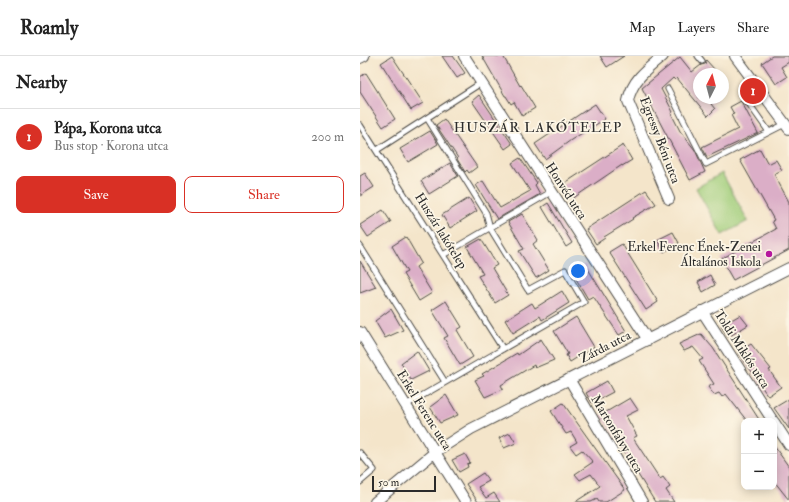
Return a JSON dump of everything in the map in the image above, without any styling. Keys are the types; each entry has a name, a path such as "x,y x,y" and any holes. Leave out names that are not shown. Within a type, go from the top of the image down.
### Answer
{"street":[{"path":"360,58 364,56"},
{"name":"Honvéd utca","path":"464,56 648,340"},
{"name":"Egressy Béni utca","path":"663,56 639,77 630,89 628,100 669,199"},
{"path":"735,56 787,126"},
{"name":"Zárda utca","path":"375,502 435,452 471,429 789,268"},
{"name":"Toldi Miklós utca","path":"702,312 771,418"},
{"name":"Erkel Ferenc utca","path":"360,332 466,502"},
{"name":"Martonfalvy utca","path":"569,380 642,502"},
{"name":"Toldi Miklós utca","path":"777,427 789,445"}],"lane":[{"path":"698,56 702,61"},
{"path":"754,81 743,90 744,95 769,132"},
{"path":"377,150 481,83"},
{"path":"668,89 706,164 769,132 787,126"},
{"path":"406,405 584,302 566,270 528,290 490,228 486,213 427,118"},
{"name":"Huszár lakótelep","path":"360,125 503,350"},
{"path":"444,255 551,192"},
{"path":"360,246 445,382"},
{"path":"360,453 374,470 360,482"}],"green space":[{"path":"722,173 748,221 722,235 696,188"}],"building":[{"path":"392,56 423,103 411,110 381,63"},
{"path":"442,56 453,56 465,73 457,78"},
{"path":"482,56 503,56 520,86 521,85 535,108 522,116 514,102 511,104 505,96"},
{"path":"600,56 624,56 607,67"},
{"path":"772,56 789,56 789,62 781,67 787,77 776,84 762,63"},
{"path":"680,57 692,72 693,71 693,98 677,78 675,80 673,78 661,89 673,112 671,113 680,131 695,150 705,172 690,180 642,88"},
{"path":"706,60 713,68 697,68 705,64"},
{"path":"366,73 395,119 383,127 360,92 360,77"},
{"path":"479,95 512,144 505,149 472,101"},
{"path":"741,101 758,133 707,157 702,147 738,129 731,115 734,114 730,107"},
{"path":"595,104 605,119 571,140 545,159 535,144"},
{"path":"698,104 711,104 715,109 708,116"},
{"path":"444,119 477,167 469,173 467,170 465,172 457,159 458,158 436,125"},
{"path":"430,131 438,144 408,162 400,149"},
{"path":"623,145 632,160 622,165 572,199 562,185"},
{"path":"760,149 768,164 776,160 782,170 774,174 789,202 789,250 733,280 721,259 776,229 772,221 774,220 740,160"},
{"path":"520,158 537,183 535,185 540,194 497,219 476,185 483,181 500,208 530,191 512,163"},
{"path":"450,163 458,176 429,194 421,181"},
{"path":"365,173 374,187 360,196 360,176"},
{"path":"646,190 656,204 632,218 633,219 604,237 605,238 596,244 586,229"},
{"path":"469,198 477,211 450,228 442,215"},
{"path":"548,203 572,243 566,247 542,207"},
{"path":"383,210 391,222 368,237 360,225"},
{"path":"522,214 538,240 533,244 549,270 536,278 519,251 524,249 508,222"},
{"path":"673,232 679,243 664,252 657,240"},
{"path":"406,237 421,263 416,267 432,293 419,301 403,274 407,272 392,246"},
{"path":"481,239 497,265 492,268 508,295 495,303 478,276 483,274 467,247"},
{"path":"622,244 658,302 646,310 609,252"},
{"path":"360,261 376,287 360,293"},
{"path":"585,264 626,331 619,335 593,296 588,299 572,272"},
{"path":"710,275 715,285 703,292 698,282"},
{"path":"562,291 569,303 542,320 540,316 513,333 505,320 532,303 535,308"},
{"path":"446,301 462,327 457,330 473,357 460,365 444,338 448,336 432,310"},
{"path":"391,309 403,330 385,338 375,321"},
{"path":"740,315 748,325 728,337 721,326"},
{"path":"576,317 594,347 570,362 566,355 568,354 554,331"},
{"path":"701,334 713,348 758,418 745,418 726,394 722,397 719,393 714,395 708,387 714,384 699,361 703,359 693,347 684,351 679,344"},
{"path":"541,339 554,360 535,368 534,365 501,385 503,389 485,397 475,380 484,376 482,374 517,353 518,355"},
{"path":"751,344 771,369 769,370 781,387 768,396 738,352"},
{"path":"417,351 429,371 411,380 401,363"},
{"path":"607,381 613,392 592,403 586,393"},
{"path":"446,395 458,415 440,423 430,407"},
{"path":"630,398 638,410 626,416 637,436 633,438 660,479 663,477 670,487 666,490 674,502 655,502 601,415"},
{"path":"789,399 789,429 774,408"},
{"path":"563,403 625,490 606,502 599,502 597,499 591,502 575,502 600,486 591,474 580,480 575,474 593,462 582,450 576,454 570,446 577,442 571,432 566,434 551,411"},
{"path":"510,433 516,443 504,448 499,438"},
{"path":"777,450 789,467 789,500 777,485"},
{"path":"465,454 470,463 467,464 468,467 459,472 452,460"},
{"path":"483,473 489,481 478,487 486,498 494,493 500,502 478,502 466,484"}],"place":[{"name":"Pápa, Korona utca","path":"753,91"},
{"name":"Erkel Ferenc Ének-Zenei Általános Iskola","path":"769,254"}],"district":[{"name":"HUSZÁR LAKÓTELEP","path":"538,127"}]}
